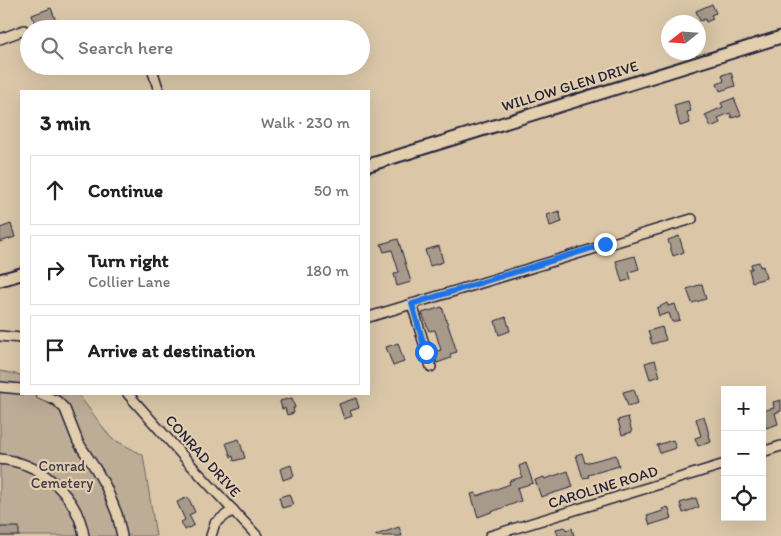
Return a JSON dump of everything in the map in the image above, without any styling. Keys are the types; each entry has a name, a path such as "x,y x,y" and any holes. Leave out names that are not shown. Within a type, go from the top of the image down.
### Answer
{"main road":[{"name":"WILLOW GLEN DRIVE","path":"370,165 781,37"},
{"path":"0,280 20,274"}],"street":[{"path":"0,39 20,32"},
{"path":"154,75 159,90"},
{"path":"370,317 692,219"},
{"path":"412,304 431,367"},
{"path":"0,336 20,338"},
{"path":"0,387 20,389"},
{"path":"43,395 57,401 65,409 78,442 98,471 108,492 117,514 122,536"},
{"name":"CONRAD DRIVE","path":"129,395 258,536"},
{"path":"766,451 781,446"},
{"path":"0,459 15,461 28,466 64,492 81,523 84,536"},
{"name":"CAROLINE ROAD","path":"490,536 721,465"},
{"path":"211,536 215,523 233,510"}],"green space":[{"name":"Conrad Cemetery","path":"0,371 20,375 20,395 79,395 111,438 143,455 156,536 0,536"}],"building":[{"path":"712,4 716,13 711,15 713,19 706,22 706,15 698,15 696,11"},
{"path":"51,8 56,20 34,20 32,15"},
{"path":"731,72 735,86 720,91 717,84 724,81 722,75"},
{"path":"734,98 741,115 732,118 730,113 718,118 720,123 711,127 705,115 723,107 721,103"},
{"path":"688,101 691,111 687,112 690,123 680,126 674,105"},
{"path":"559,211 562,222 550,226 547,215"},
{"path":"11,224 15,237 0,242 0,228"},
{"path":"679,236 684,252 673,256 668,240"},
{"path":"398,239 411,282 397,286 394,274 399,272 392,250 384,252 381,244"},
{"path":"439,246 443,262 430,266 425,250"},
{"path":"635,256 639,269 629,272 631,279 622,282 616,261"},
{"path":"759,262 760,267 763,266 766,278 752,282 749,269 752,269 751,264"},
{"path":"702,284 706,299 692,303 687,289"},
{"path":"667,303 668,306 675,304 680,320 672,322 669,313 659,316 657,308"},
{"path":"442,307 457,352 450,354 451,358 437,363 433,352 441,350 435,330 429,331 422,313"},
{"path":"506,317 510,331 499,335 495,321"},
{"path":"662,327 666,340 652,344 648,331"},
{"path":"398,343 404,362 393,366 386,347"},
{"path":"655,360 660,376 650,379 645,363"},
{"path":"634,389 638,403 628,406 623,392"},
{"path":"292,398 295,408 293,408 294,413 287,415 285,408 282,409 280,401"},
{"path":"356,398 359,408 350,411 352,416 344,419 339,404"},
{"path":"781,400 781,411 775,413 778,424 766,428 766,410 774,408 773,402"},
{"path":"704,416 711,442 698,446 695,438 701,436 696,419"},
{"path":"628,417 632,432 622,435 618,420"},
{"path":"239,439 245,458 234,461 226,443"},
{"path":"673,440 676,448 660,453 657,445"},
{"path":"582,453 585,463 616,455 619,466 583,478 576,455"},
{"path":"526,463 533,483 517,488 521,501 478,517 471,494 476,493 477,496 510,484 509,481 522,477 519,466"},
{"path":"291,465 294,476 283,480 280,469"},
{"path":"568,471 573,487 541,497 535,480 544,477 545,479"},
{"path":"289,494 293,505 282,508 279,497"},
{"path":"188,497 195,512 189,515 194,525 185,530 181,522 185,520 177,502"},
{"path":"696,498 699,507 683,513 680,503"},
{"path":"668,507 672,518 650,525 647,516 663,511 662,509"},
{"path":"0,527 19,527 19,536 0,536"},
{"path":"399,527 402,536 376,536 376,535"},
{"path":"565,527 566,530 572,528 574,536 558,536 556,529"}],"route":[{"path":"426,352 412,304 605,244"}]}
